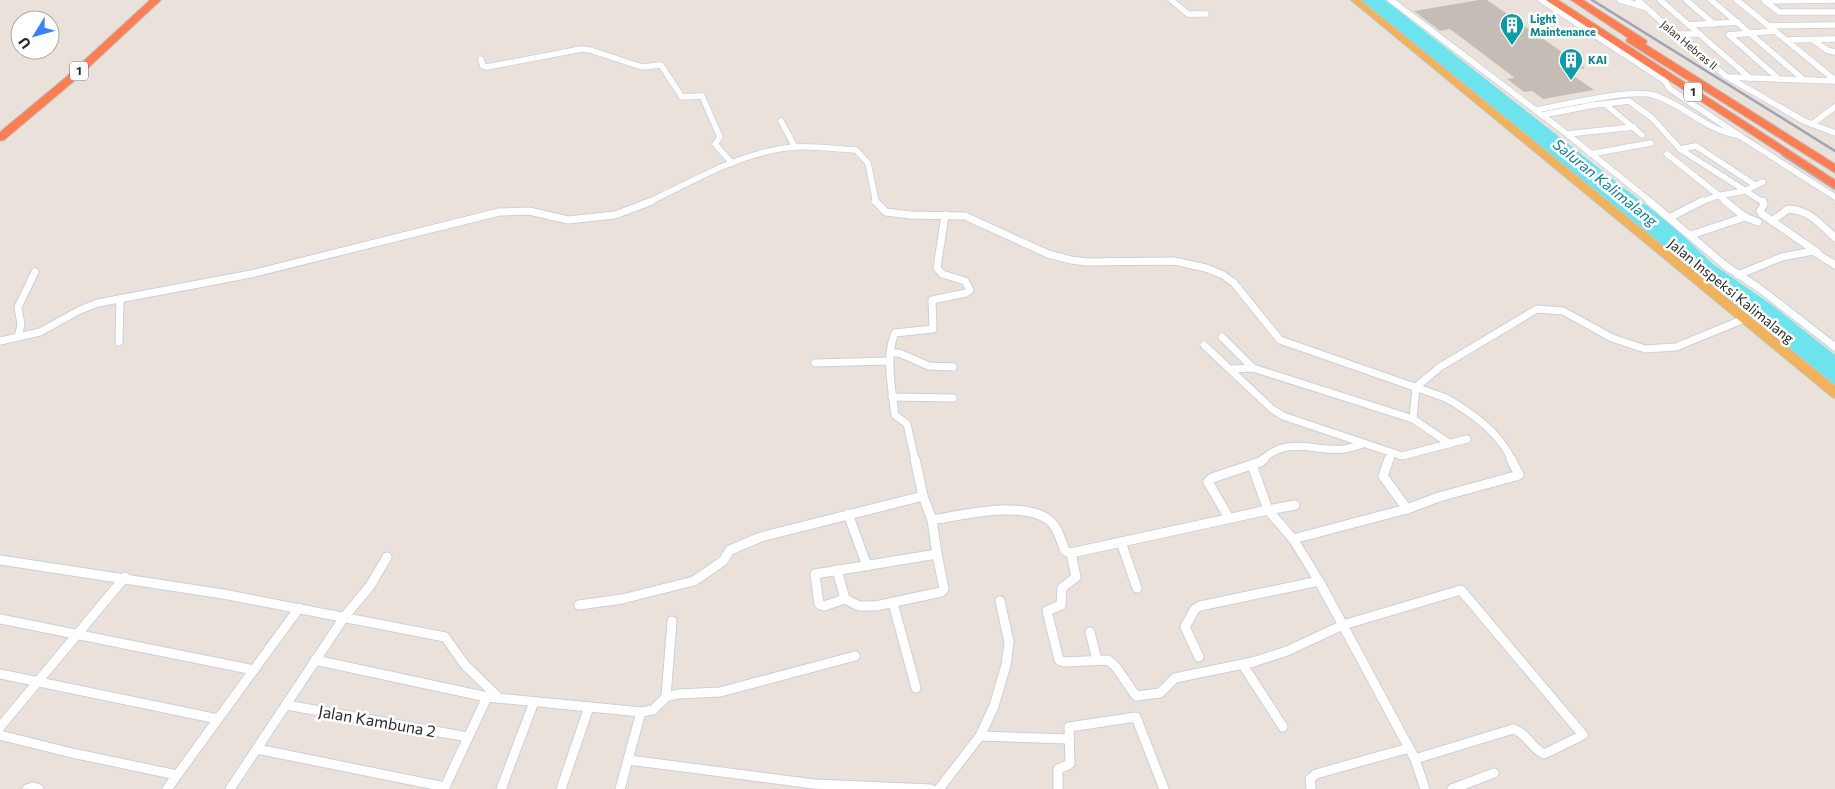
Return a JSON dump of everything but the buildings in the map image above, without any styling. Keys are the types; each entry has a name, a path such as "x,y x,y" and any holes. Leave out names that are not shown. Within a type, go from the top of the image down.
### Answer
{"highway":[{"name":"1","path":"0,127 46,89 144,0"},
{"name":"1","path":"0,138 68,80 156,0"},
{"name":"1","path":"1551,0 1835,185"},
{"name":"1","path":"1557,0 1835,178"},
{"name":"1","path":"1568,0 1835,169"},
{"name":"1","path":"1576,0 1835,163"}],"main road":[{"name":"Jalan Inspeksi Kalimalang","path":"1355,0 1835,393"}],"street":[{"path":"1171,0 1188,14 1206,14"},
{"path":"1391,0 1566,134 1691,235 1721,263 1759,288 1835,347"},
{"path":"1541,0 1665,81 1670,89 1740,136 1835,197"},
{"path":"1620,0 1646,8"},
{"name":"Jalan Hebras II","path":"1638,0 1662,23 1727,77 1835,81"},
{"path":"1660,0 1750,78"},
{"path":"1686,0 1714,24"},
{"path":"1711,0 1804,80"},
{"path":"1737,0 1835,81"},
{"path":"1766,1 1835,0"},
{"path":"1766,1 1779,12 1835,12"},
{"path":"1662,23 1669,22"},
{"path":"1677,22 1714,24 1738,22"},
{"path":"1768,26 1835,25"},
{"path":"1774,31 1729,34 1779,79"},
{"path":"1675,34 1701,34"},
{"path":"1786,40 1835,39"},
{"path":"1813,40 1827,50 1835,52"},
{"path":"481,59 483,66 487,67 582,49 642,67 661,65 682,97 702,96 720,137 715,144 732,163"},
{"path":"1727,77 1743,84 1812,124 1835,133"},
{"path":"1535,110 1641,92 1653,93 1706,126 1726,135 1740,136"},
{"path":"1542,115 1629,101 1652,118 1680,149 1764,203 1760,211 1762,214 1834,264"},
{"path":"1605,104 1642,135"},
{"path":"1812,124 1834,108"},
{"path":"781,121 795,147"},
{"path":"1566,134 1594,130 1634,128"},
{"path":"1590,154 1651,143"},
{"path":"1680,149 1696,146 1755,185"},
{"path":"0,341 30,336 52,326 79,309 251,274 499,212 530,211 568,220 615,215 732,163 757,154 795,147 856,150 868,163 873,195 880,208 886,212 910,215 965,216 1048,254 1071,260 1087,262 1174,261 1206,268 1223,275 1234,283 1280,340 1446,398 1487,427 1508,449 1519,475 1439,498 1407,510 1293,539"},
{"path":"1667,154 1745,217 1758,222"},
{"path":"1676,160 1692,157"},
{"path":"1669,218 1681,210 1717,196 1744,191 1763,182"},
{"path":"1771,220 1788,209 1802,210 1816,218 1835,238"},
{"path":"837,570 845,599 858,606 866,607 893,603 943,591 932,520 923,496 907,424 895,414 892,397 894,390 890,357 892,336 895,333 933,329 932,300 966,293 970,290 964,281 942,274 937,268 945,215"},
{"path":"1691,235 1745,217"},
{"path":"1738,275 1782,257 1817,252"},
{"path":"18,337 21,325 18,307 35,272"},
{"path":"119,342 120,300"},
{"path":"1413,419 1416,387 1440,367 1537,309 1562,311 1612,338 1645,349 1676,347 1744,319"},
{"path":"1222,337 1253,368"},
{"path":"1204,345 1277,414 1363,444 1408,456 1467,439"},
{"path":"815,363 890,357 899,353 929,366 953,366"},
{"path":"1231,369 1253,368 1413,419 1450,444"},
{"path":"892,397 953,398"},
{"path":"1229,518 1208,482 1212,478 1260,462 1273,450 1292,446 1344,450 1363,444"},
{"path":"1392,453 1384,469 1383,476 1407,510"},
{"path":"1252,465 1268,510 1293,539 1319,580 1415,759 1425,789"},
{"path":"579,605 622,599 694,581 723,561 730,550 761,537 923,496"},
{"path":"932,520 1002,511 1026,512 1049,520 1053,524 1065,551 1071,553 1295,505"},
{"path":"848,514 867,566"},
{"path":"1121,542 1138,588"},
{"path":"1071,553 1076,578 1062,588 1061,604 1047,610 1059,660 1064,662 1108,660 1113,663 1133,694 1139,697 1160,693 1175,678 1243,665 1286,652 1343,625 1461,590 1583,735 1544,754 1537,752 1523,734 1513,729 1415,759"},
{"path":"845,599 824,606 819,604 813,575 937,554"},
{"path":"230,789 345,616 370,586 388,557"},
{"path":"0,560 125,577 345,616 445,637 465,665 500,698"},
{"path":"0,727 76,633 125,577"},
{"path":"1199,657 1185,627 1195,609 1200,606 1319,580"},
{"path":"939,789 980,736 994,706 1006,665 1009,642 1000,601"},
{"path":"893,603 916,688"},
{"path":"167,789 299,608"},
{"path":"0,619 254,670"},
{"path":"666,697 672,622"},
{"path":"1090,632 1096,660"},
{"path":"316,660 486,697 642,712 655,709 666,697 678,694 720,692 855,656"},
{"path":"1243,665 1283,727"},
{"path":"0,674 218,719"},
{"path":"257,749 444,788 486,697"},
{"path":"501,789 534,702"},
{"name":"Jalan Kambuna 2","path":"286,705 468,737"},
{"path":"561,789 589,707"},
{"path":"620,789 642,712"},
{"path":"1058,789 1058,769 1070,764 1068,728 1136,717 1164,789"},
{"path":"0,735 72,753 177,775"},
{"path":"980,736 1068,739"},
{"path":"1311,789 1310,779 1316,774 1409,748"},
{"path":"629,760 814,786 931,789"},
{"path":"1452,789 1494,774"},
{"path":"27,789 33,787 39,789"}],"water":[{"name":"Saluran Kalimalang","path":"1361,0 1385,0 1675,228 1714,265 1772,305 1835,355 1835,385"}],"tram line":[{"path":"1781,155 1835,190"}],"railway":[{"path":"1592,0 1835,151"}],"place":[{"name":"Light Maintenance","path":"1512,46"},
{"name":"KAI","path":"1571,81"}]}
